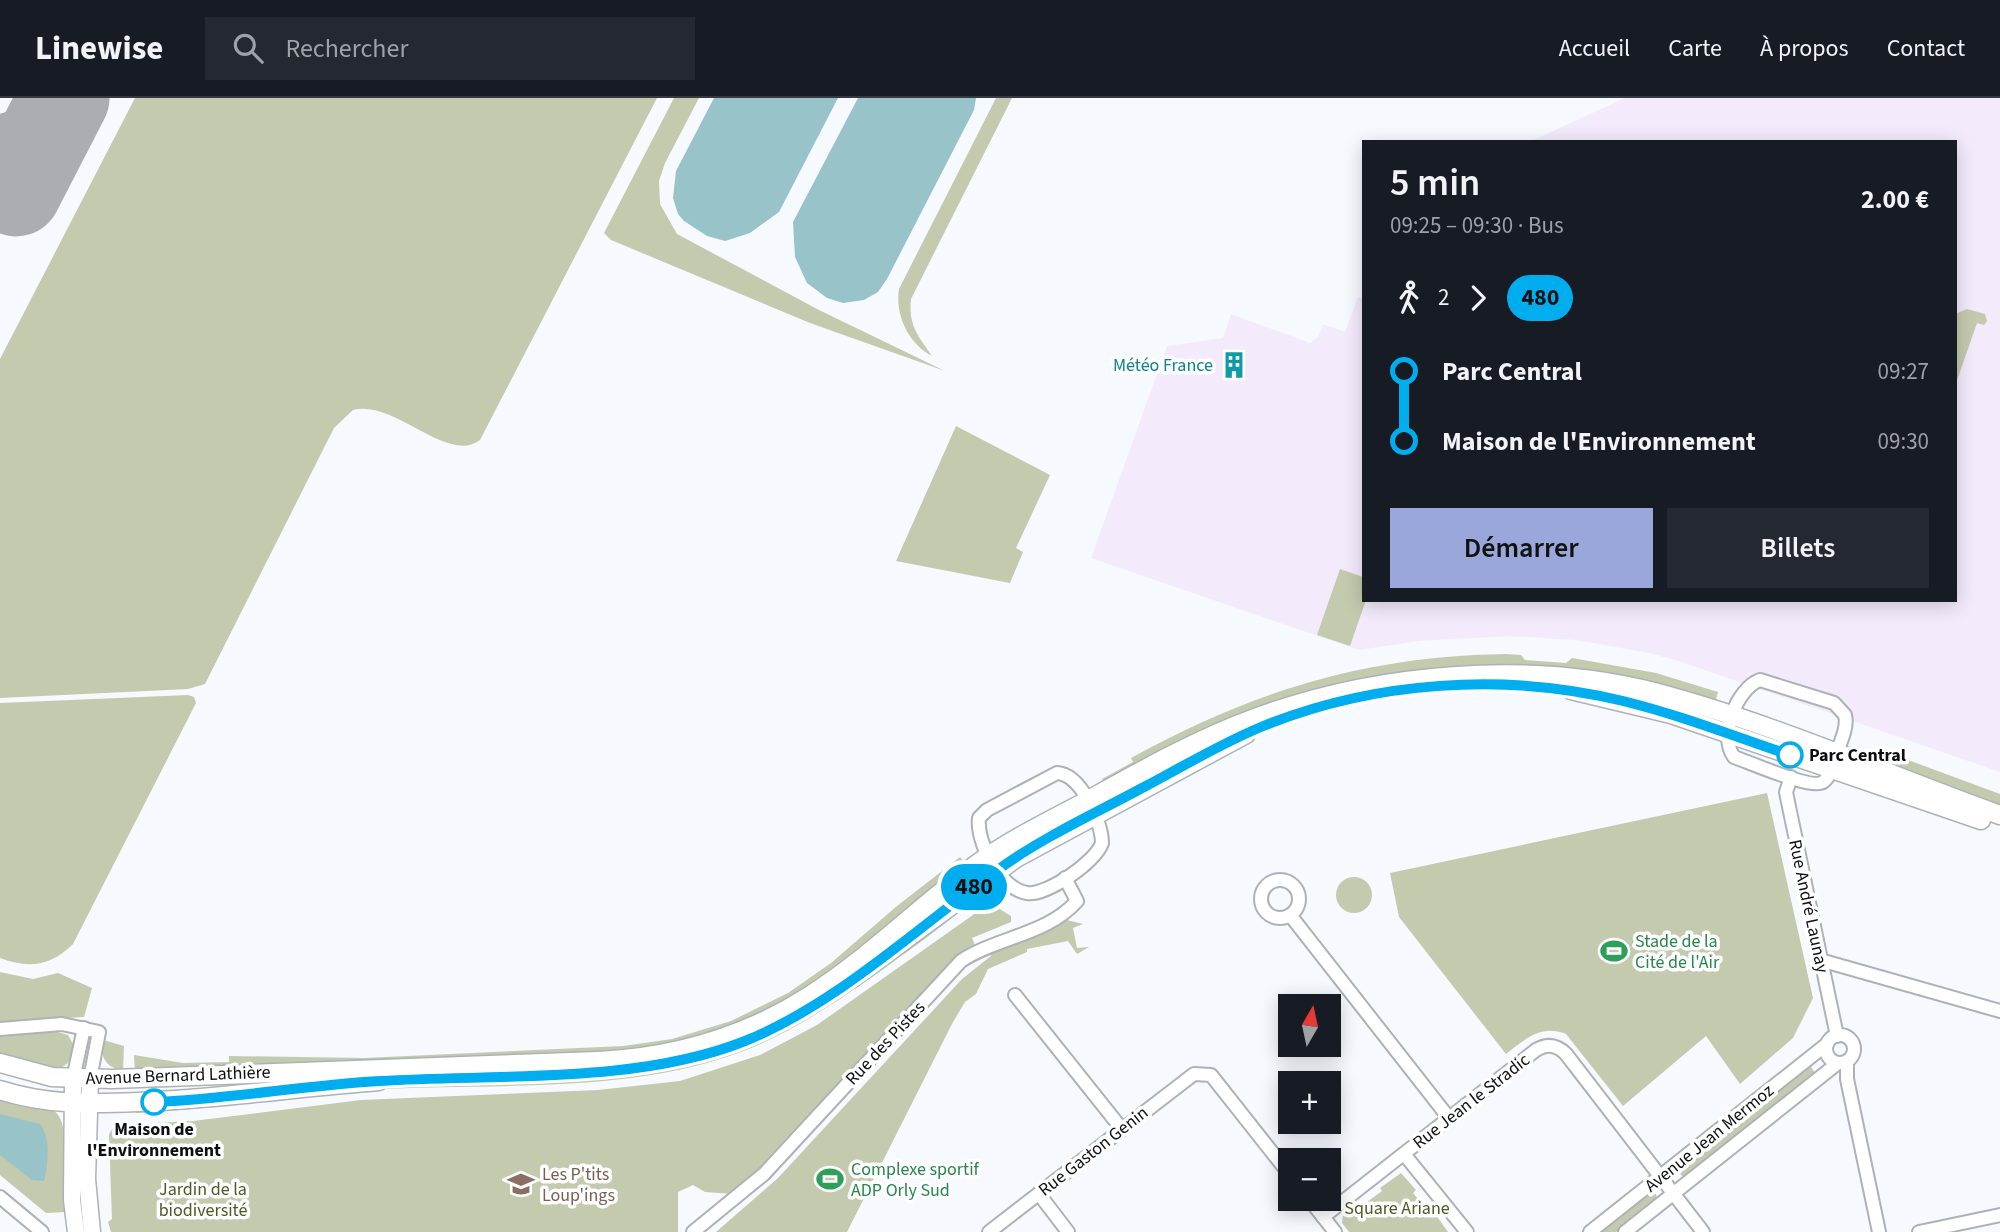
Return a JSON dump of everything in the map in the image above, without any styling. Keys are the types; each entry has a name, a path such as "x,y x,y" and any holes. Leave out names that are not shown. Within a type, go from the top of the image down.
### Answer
{"main road":[{"name":"Avenue Bernard Lathière","path":"0,1063 26,1072 82,1079 599,1061 647,1057 703,1045 752,1027 811,995 994,863 1090,808 1264,726 1336,703 1397,691 1483,685 1577,691 1671,714 1731,725 2000,827"},
{"name":"Avenue Bernard Lathière","path":"1834,762 2000,815"},
{"name":"Avenue Bernard Lathière","path":"0,1090 37,1100 81,1103 199,1100 378,1081 628,1070 703,1056 750,1040 818,1002 994,863"}],"street":[{"path":"1760,680 1834,704 1845,715 1845,729 1834,762 1826,779 1815,785 1734,757 1727,745 1742,692 1760,680"},
{"path":"1057,773 1070,776 1090,808 1101,830 1101,848 1092,861 1042,890 1027,893 1014,888 994,863 979,824 981,815 987,810 1057,773"},
{"name":"Rue André Launay","path":"1791,777 1786,792 1820,960 1832,1040"},
{"name":"Rue des Pistes","path":"693,1232 764,1174 961,961 980,949 1047,923 1072,907 1077,901 1065,878"},
{"path":"1290,915 1449,1118"},
{"path":"1820,960 2000,1011"},
{"path":"1015,995 1121,1128"},
{"path":"0,1029 62,1024 99,1032 82,1079"},
{"path":"76,1232 72,1208 81,1103 83,1028"},
{"path":"1846,1037 1854,1046 1853,1055 1843,1062 1828,1056 1832,1040 1846,1037"},
{"name":"Avenue Jean Mermoz","path":"1590,1232 1832,1040"},
{"name":"Rue Jean le Stradic","path":"1323,1217 1542,1046 1557,1046 1662,1176"},
{"path":"1843,1062 1879,1232"},
{"name":"Avenue Jean Mermoz","path":"1625,1232 1843,1062"},
{"name":"Rue Gaston Genin","path":"989,1232 1189,1076 1199,1073 1211,1075 1278,1160"},
{"path":"81,1103 92,1232"},
{"path":"1404,1154 1467,1232"},
{"path":"1662,1176 1703,1232"},
{"path":"1039,1194 1068,1232"},
{"path":"0,1197 41,1232"},
{"path":"1318,1211 1335,1232"},
{"path":"1919,1232 2000,1215"}],"shaded area":[{"path":"1625,98 2000,98 2000,772 1649,653 1575,640 1510,636 1419,641 1359,650 1091,558 1167,346 1223,338 1231,314 1310,343 1318,337 1323,324 1345,332 1358,297 1362,298 1362,602 1957,602 1957,140 1533,140"}],"green space":[{"path":"135,98 657,98 480,440 467,445 452,444 386,414 369,409 353,410 334,428 205,684 188,689 0,698 0,359"},
{"path":"674,98 699,98 665,163 659,181 660,204 677,234 819,310 945,371 810,323 611,240 604,233"},
{"path":"996,98 1012,98 911,299 913,324 932,356 916,344 905,327 899,309 899,289"},
{"path":"1967,309 1985,314 1987,321 1984,325 1977,323 1957,380 1957,313"},
{"path":"956,426 1050,475 1016,548 1023,552 1010,583 896,561"},
{"path":"1340,569 1362,577 1362,602 1365,602 1350,646 1317,635"},
{"path":"1521,655 1525,660 1566,663 1572,658 1656,673 1718,692 1715,703 1643,683 1367,682 1104,783 1102,779 1133,762 1131,758 1176,734 1266,696 1358,670 1455,656"},
{"path":"188,695 194,697 196,703 73,944 56,957 39,963 21,964 0,958 0,703"},
{"path":"1865,750 1897,761 1900,757 2000,794 2000,810 1862,756"},
{"name":"Stade de la Cité de l'Air","path":"1767,793 1813,998 1793,1038 1740,1084 1706,1036 1623,1106 1566,1034 1557,1031 1541,1032 1527,1038 1506,1054 1399,917 1390,873"},
{"path":"960,857 966,864 825,980 751,1023 646,1053 135,1071 134,1055 183,1063 229,1062 229,1056 364,1058 623,1046 672,1039 731,1021 788,993 831,963 897,906"},
{"path":"1354,877 1367,882 1372,895 1367,908 1354,913 1341,908 1336,895 1341,882"},
{"path":"983,890 985,894 926,938 819,1012 751,1048 706,1063 659,1074 611,1080 368,1090 136,1113 136,1109 381,1085 623,1075 686,1065 746,1045 802,1018"},
{"name":"Jardin de la biodiversité","path":"990,903 1011,916 1011,922 972,938 975,945 946,967 767,1162 733,1194 705,1192 693,1185 678,1192 678,1232 111,1232 108,1222 112,1219 109,1134 115,1125 193,1121 361,1100 598,1090 680,1081 760,1055 817,1025"},
{"name":"Complexe sportif ADP Orly Sud","path":"1067,920 1083,924 1073,928 1077,948 1089,947 1077,954 1068,941 1027,949 1027,952 988,969 976,994 965,1002 953,1022 847,1232 716,1232 778,1178 962,979 991,956 990,952"},
{"path":"0,972 33,979 58,973 92,988 84,1017 0,1022"},
{"path":"54,1031 68,1035 74,1046 69,1061 56,1070 0,1057 0,1037"},
{"path":"103,1040 124,1046 123,1071 112,1067 105,1060"},
{"path":"1810,1066 1817,1075 1688,1176 1682,1176 1680,1167"},
{"path":"0,1097 41,1106 54,1111 60,1118 66,1142 66,1212 46,1213 0,1175"},
{"name":"Square Ariane","path":"1401,1173 1416,1190 1413,1193 1430,1213 1433,1211 1448,1232 1349,1232 1342,1223 1343,1215 1360,1203 1363,1205"},
{"path":"1650,1191 1656,1194 1657,1200 1616,1232 1599,1232"}],"water":[{"path":"714,98 838,98 779,212 750,233 725,241 707,236 684,221 678,214 673,198 676,171"},
{"path":"858,98 976,98 974,110 887,279 878,292 864,300 843,303 827,298 807,283 795,257 793,222"},
{"path":"0,1114 40,1124 47,1144 44,1181 32,1180 0,1155"}],"taxiway":[{"path":"0,133 24,126 60,98"}],"runway":[{"path":"16,191 64,98"}],"bus line":[{"name":"480","path":"154,1102 199,1100 346,1083 628,1070 703,1056 750,1040 785,1022 851,979 1016,858 1201,756 1236,738 1296,714 1367,696 1424,688 1483,685 1527,685 1577,691 1671,714 1790,755"}],"place":[{"name":"Météo France","path":"1234,365"},
{"name":"Parc Central","path":"1790,755"},
{"name":"Stade de la Cité de l'Air","path":"1614,951"},
{"name":"Maison de l'Environnement","path":"154,1102"},
{"name":"Complexe sportif ADP Orly Sud","path":"830,1179"},
{"name":"Les P'tits Loup'ings","path":"521,1184"}]}
